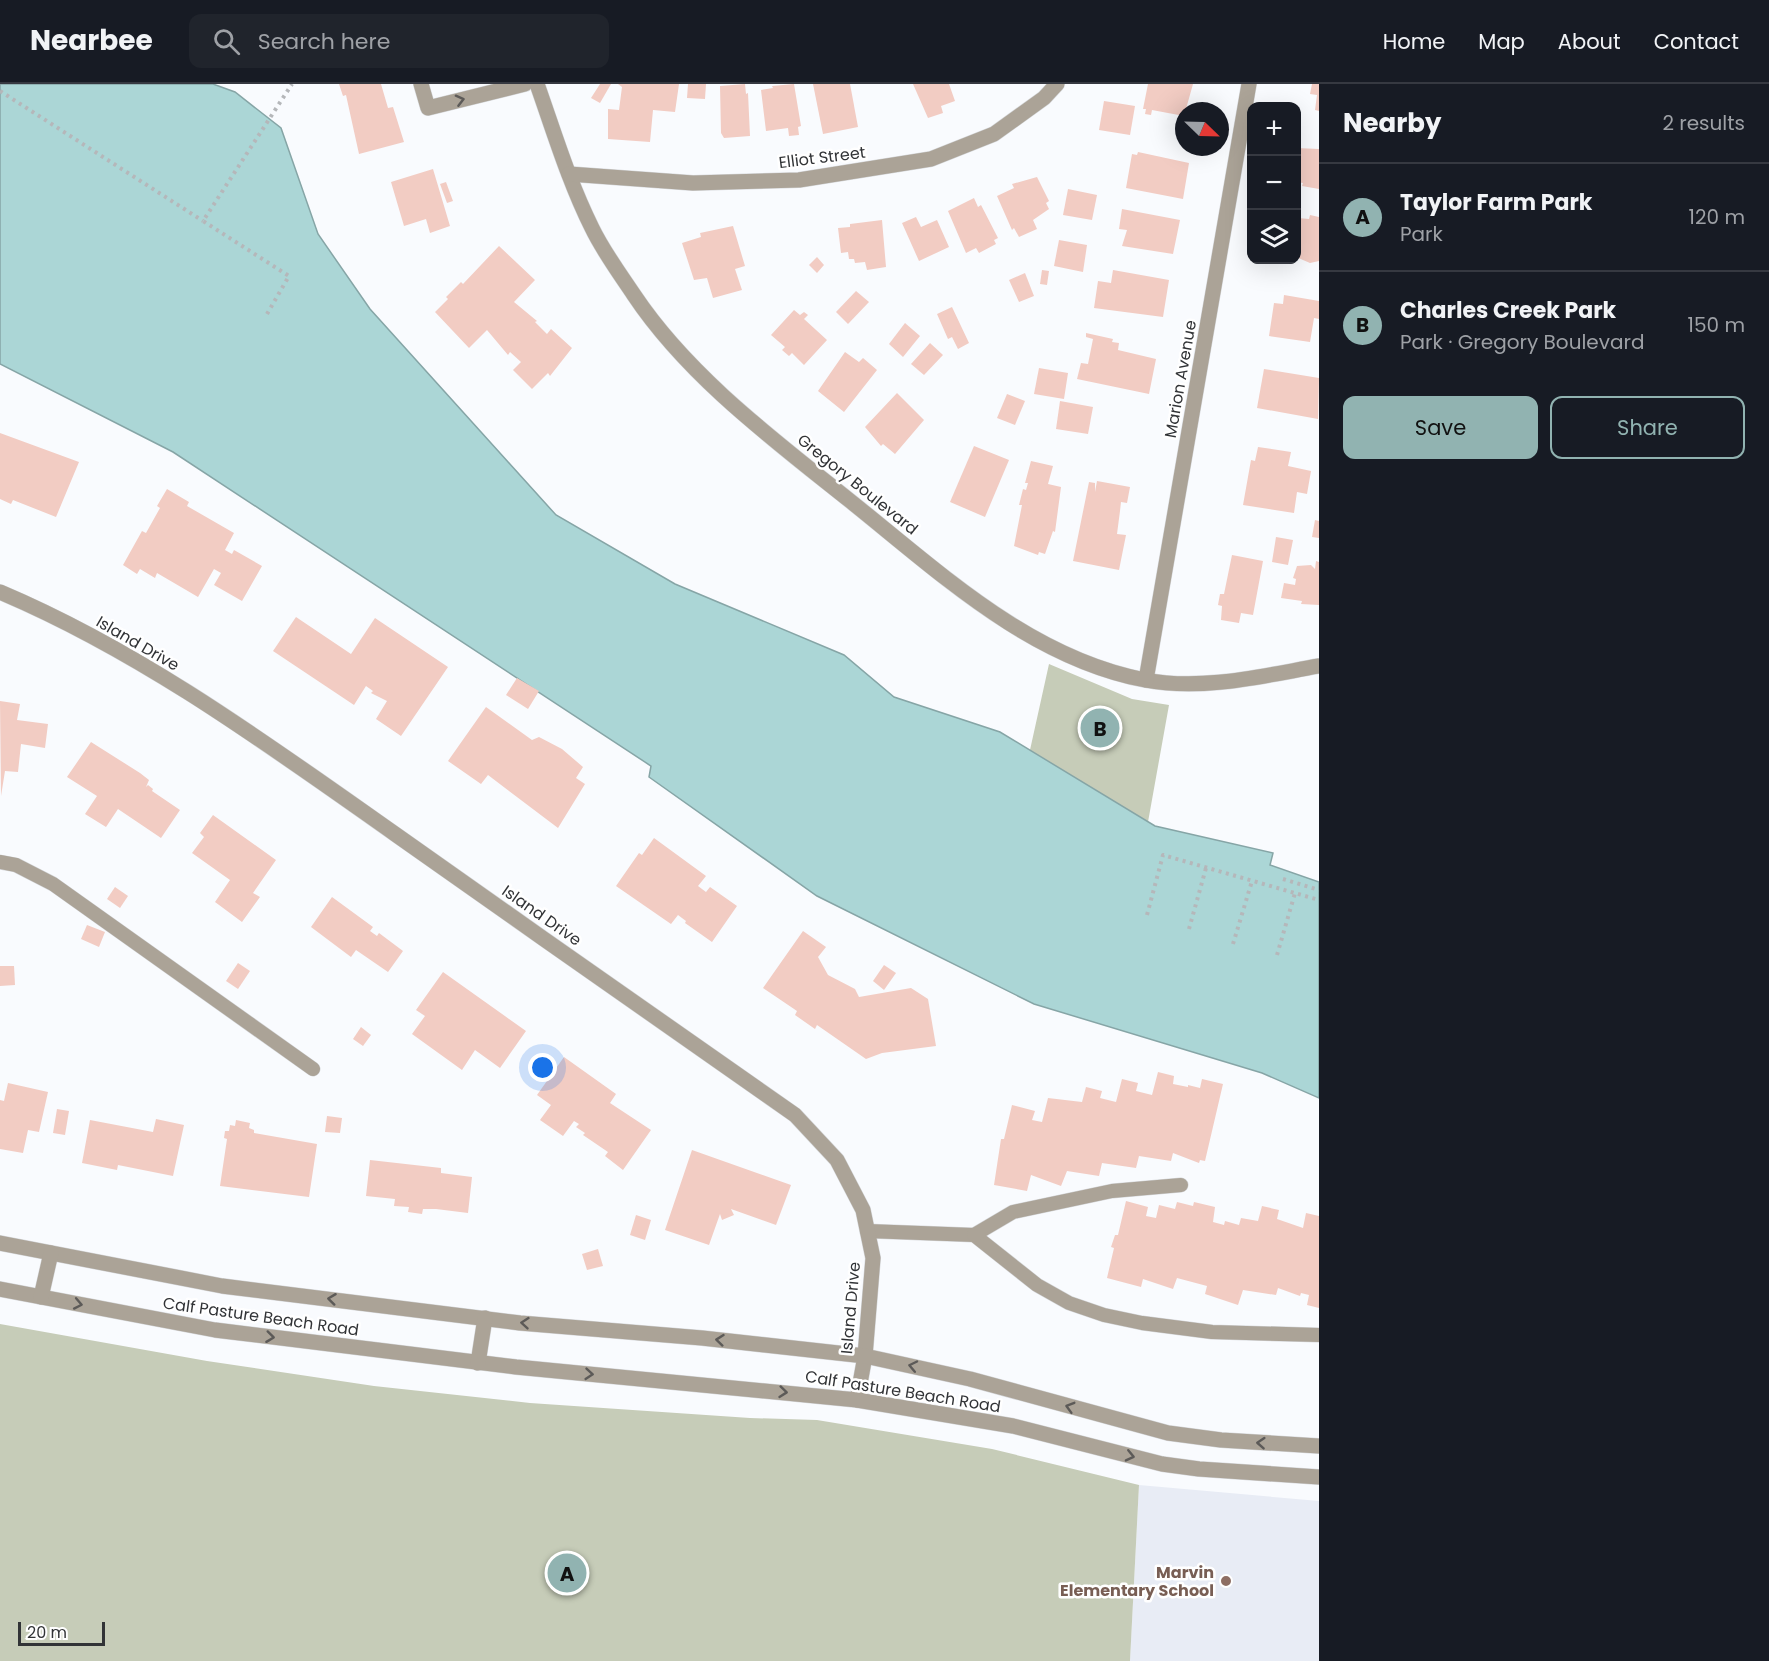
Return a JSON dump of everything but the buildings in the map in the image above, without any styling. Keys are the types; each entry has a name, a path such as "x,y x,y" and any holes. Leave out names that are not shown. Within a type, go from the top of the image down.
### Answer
{"street":[{"path":"421,84 428,108 525,84"},
{"name":"Gregory Boulevard","path":"537,84 568,174 593,230 636,298 698,372 767,435 972,598 1037,640 1097,666 1146,680 1197,685 1319,666"},
{"name":"Elliot Street","path":"568,174 693,183 799,180 932,159 994,134 1044,98 1057,84"},
{"name":"Marion Avenue","path":"1146,680 1249,84"},
{"name":"Island Drive","path":"0,592 31,605 141,663 298,765 795,1115 837,1160 863,1210 873,1258 865,1356 857,1400"},
{"name":"Calf Pasture Beach Road","path":"0,1243 222,1286 485,1318 865,1356 970,1378 1168,1432 1221,1440 1319,1446"},
{"path":"41,1297 51,1253"},
{"name":"Calf Pasture Beach Road","path":"0,1289 215,1330 478,1363 857,1400 1013,1426 1162,1464 1199,1469 1319,1477"},
{"path":"478,1363 485,1318"}],"lane":[{"path":"0,862 16,865 53,884 313,1069"},
{"path":"867,1231 974,1235 1013,1212 1112,1191 1181,1185"},
{"path":"974,1235 1037,1285 1069,1303 1104,1316 1212,1332 1319,1335"}],"path":[{"path":"203,221 292,84"},
{"path":"0,91 289,276 267,314"},
{"path":"1147,915 1163,855 1319,900"},
{"path":"1190,929 1206,868"},
{"path":"1283,879 1319,890"},
{"path":"1233,944 1252,881"},
{"path":"1277,955 1295,893"}],"shaded area":[{"name":"Marvin Elementary School","path":"1139,1485 1319,1501 1319,1661 1130,1661"}],"green space":[{"path":"1049,664 1132,699 1169,705 1148,822 1030,750"},
{"path":"0,1324 207,1361 374,1386 530,1403 750,1418 817,1420 992,1449 1139,1485 1130,1661 0,1661"}],"water":[{"path":"0,84 213,84 235,92 281,128 318,234 370,309 556,515 675,584 844,655 894,697 1000,732 1155,826 1273,853 1270,865 1319,882 1319,1098 1262,1073 1034,1004 817,896 649,777 651,766 173,452 0,364"}],"place":[{"name":"Charles Creek Park","path":"1100,728"},
{"name":"Taylor Farm Park","path":"567,1573"},
{"name":"Marvin Elementary School","path":"1226,1581"}]}
